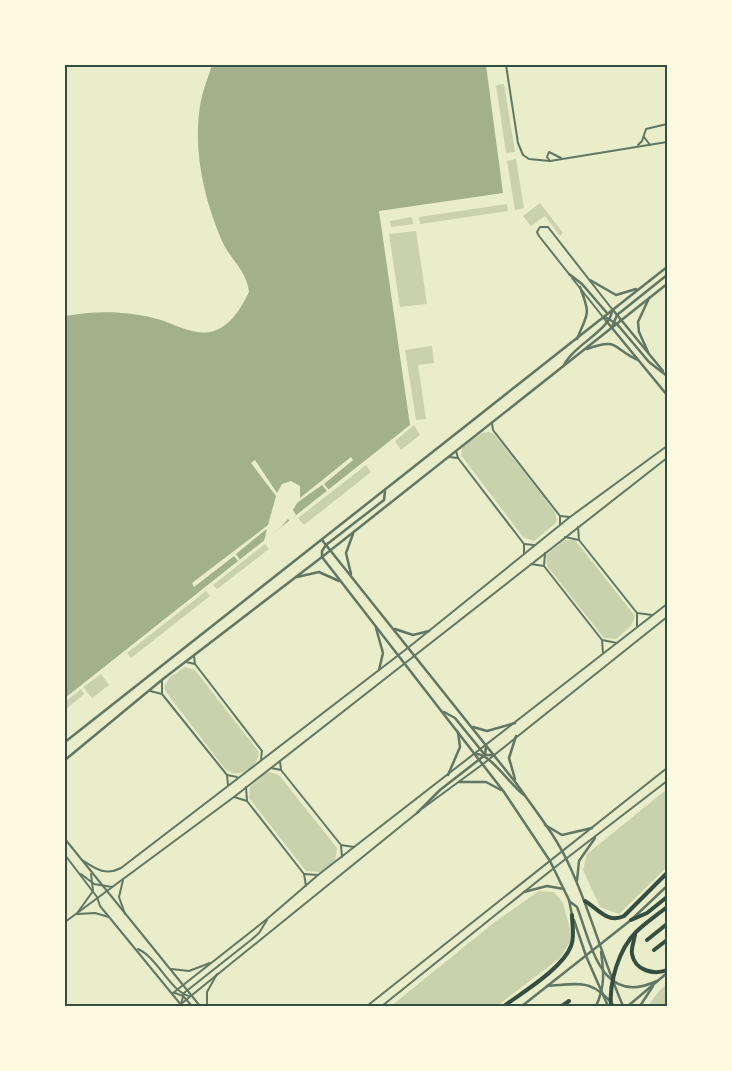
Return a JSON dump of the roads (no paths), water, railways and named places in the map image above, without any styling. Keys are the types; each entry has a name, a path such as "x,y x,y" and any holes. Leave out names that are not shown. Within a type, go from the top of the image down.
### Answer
{"highway":[{"path":"585,901 606,916 619,918 624,916 649,888 667,873"},
{"path":"631,920 647,913 667,897"},
{"path":"611,1005 613,982 622,953 636,932 667,907"},
{"path":"504,1006 565,956 572,944 572,915"},
{"path":"647,940 667,924"},
{"path":"636,932 632,948 635,962 652,973 667,972"},
{"path":"654,950 667,940"},
{"path":"562,1006 569,1000"}],"street":[{"path":"506,65 518,143 523,155 534,161 550,161 667,142"},
{"path":"636,147 644,137 646,129 667,124"},
{"path":"644,137 650,145"},
{"path":"550,161 547,155 551,152 564,159"},
{"path":"540,226 548,227 612,310 667,376 649,362 617,324 603,317 539,236 540,226"},
{"path":"65,742 667,267"},
{"path":"569,274 582,284 611,320"},
{"path":"564,366 569,355 667,275"},
{"path":"590,280 616,295 626,294 639,288"},
{"path":"65,760 163,679 331,551 667,284"},
{"path":"576,340 585,326 588,313 580,287"},
{"path":"649,298 638,322 639,332 649,354"},
{"path":"612,310 612,327 667,395"},
{"path":"611,320 621,320"},
{"path":"583,350 602,344 612,344 638,360"},
{"path":"491,422 493,430 560,516 560,525"},
{"path":"484,428 493,430"},
{"path":"82,860 100,871 109,872 121,868 398,656 570,517 667,446"},
{"path":"456,451 458,458 524,544 524,553"},
{"path":"449,457 458,458"},
{"path":"65,922 234,797 667,458"},
{"path":"385,490 384,500 326,545 322,551 322,557 480,759 550,861 569,900 586,956 602,994 611,1005"},
{"path":"560,516 570,517"},
{"path":"578,527 579,540 637,614 637,628"},
{"path":"351,576 346,553 354,532"},
{"path":"566,537 579,540"},
{"path":"322,540 516,783 545,825 566,859 585,901 623,1006"},
{"path":"524,544 534,545"},
{"path":"545,553 544,566 602,640 609,643 618,643"},
{"path":"531,564 544,566"},
{"path":"296,578 319,572 341,582"},
{"path":"173,993 267,919 318,875 667,604"},
{"path":"637,614 653,615"},
{"path":"182,1005 186,999 218,971 417,813 483,764 667,617"},
{"path":"376,626 383,653 379,670"},
{"path":"394,629 413,634 429,631"},
{"path":"602,640 603,654"},
{"path":"194,656 195,664 262,751 261,759"},
{"path":"186,662 195,664"},
{"path":"162,694 163,679"},
{"path":"148,691 162,694 227,776 228,785"},
{"path":"442,711 455,718 506,780 526,796"},
{"path":"472,727 488,731 515,723"},
{"path":"448,775 460,747 457,731"},
{"path":"516,736 509,758 516,783"},
{"path":"417,813 440,790 485,755 486,746"},
{"path":"262,751 271,752"},
{"path":"476,754 494,755"},
{"path":"280,761 281,770 341,845 342,857"},
{"path":"271,768 281,770"},
{"path":"367,1006 667,768"},
{"path":"227,776 238,777"},
{"path":"382,1006 554,868 667,781"},
{"path":"459,782 486,782 504,792"},
{"path":"246,787 247,801 304,874 306,886"},
{"path":"234,797 247,801"},
{"path":"545,825 562,835 592,828"},
{"path":"576,883 579,861 595,838"},
{"path":"65,839 200,1006"},
{"path":"341,845 355,846"},
{"path":"65,856 93,891 100,906 182,1005"},
{"path":"76,870 94,884 112,887"},
{"path":"77,914 93,891 94,884 91,873"},
{"path":"304,874 318,875"},
{"path":"123,880 119,897 127,918"},
{"path":"524,892 548,886 564,890"},
{"path":"522,1006 631,920 667,886"},
{"path":"569,900 577,907 605,976 613,982 635,989 657,981"},
{"path":"77,914 95,913 109,917"},
{"path":"182,1005 183,994 255,936 267,919"},
{"path":"596,1006 602,994 605,976 600,944"},
{"path":"136,948 152,958 192,1006"},
{"path":"169,968 190,971 212,962"},
{"path":"206,1006 207,992 218,971"},
{"path":"628,1006 667,972"},
{"path":"640,1006 657,981"},
{"path":"547,986 584,983 596,988 611,1005"},
{"path":"173,993 191,995"}]}
